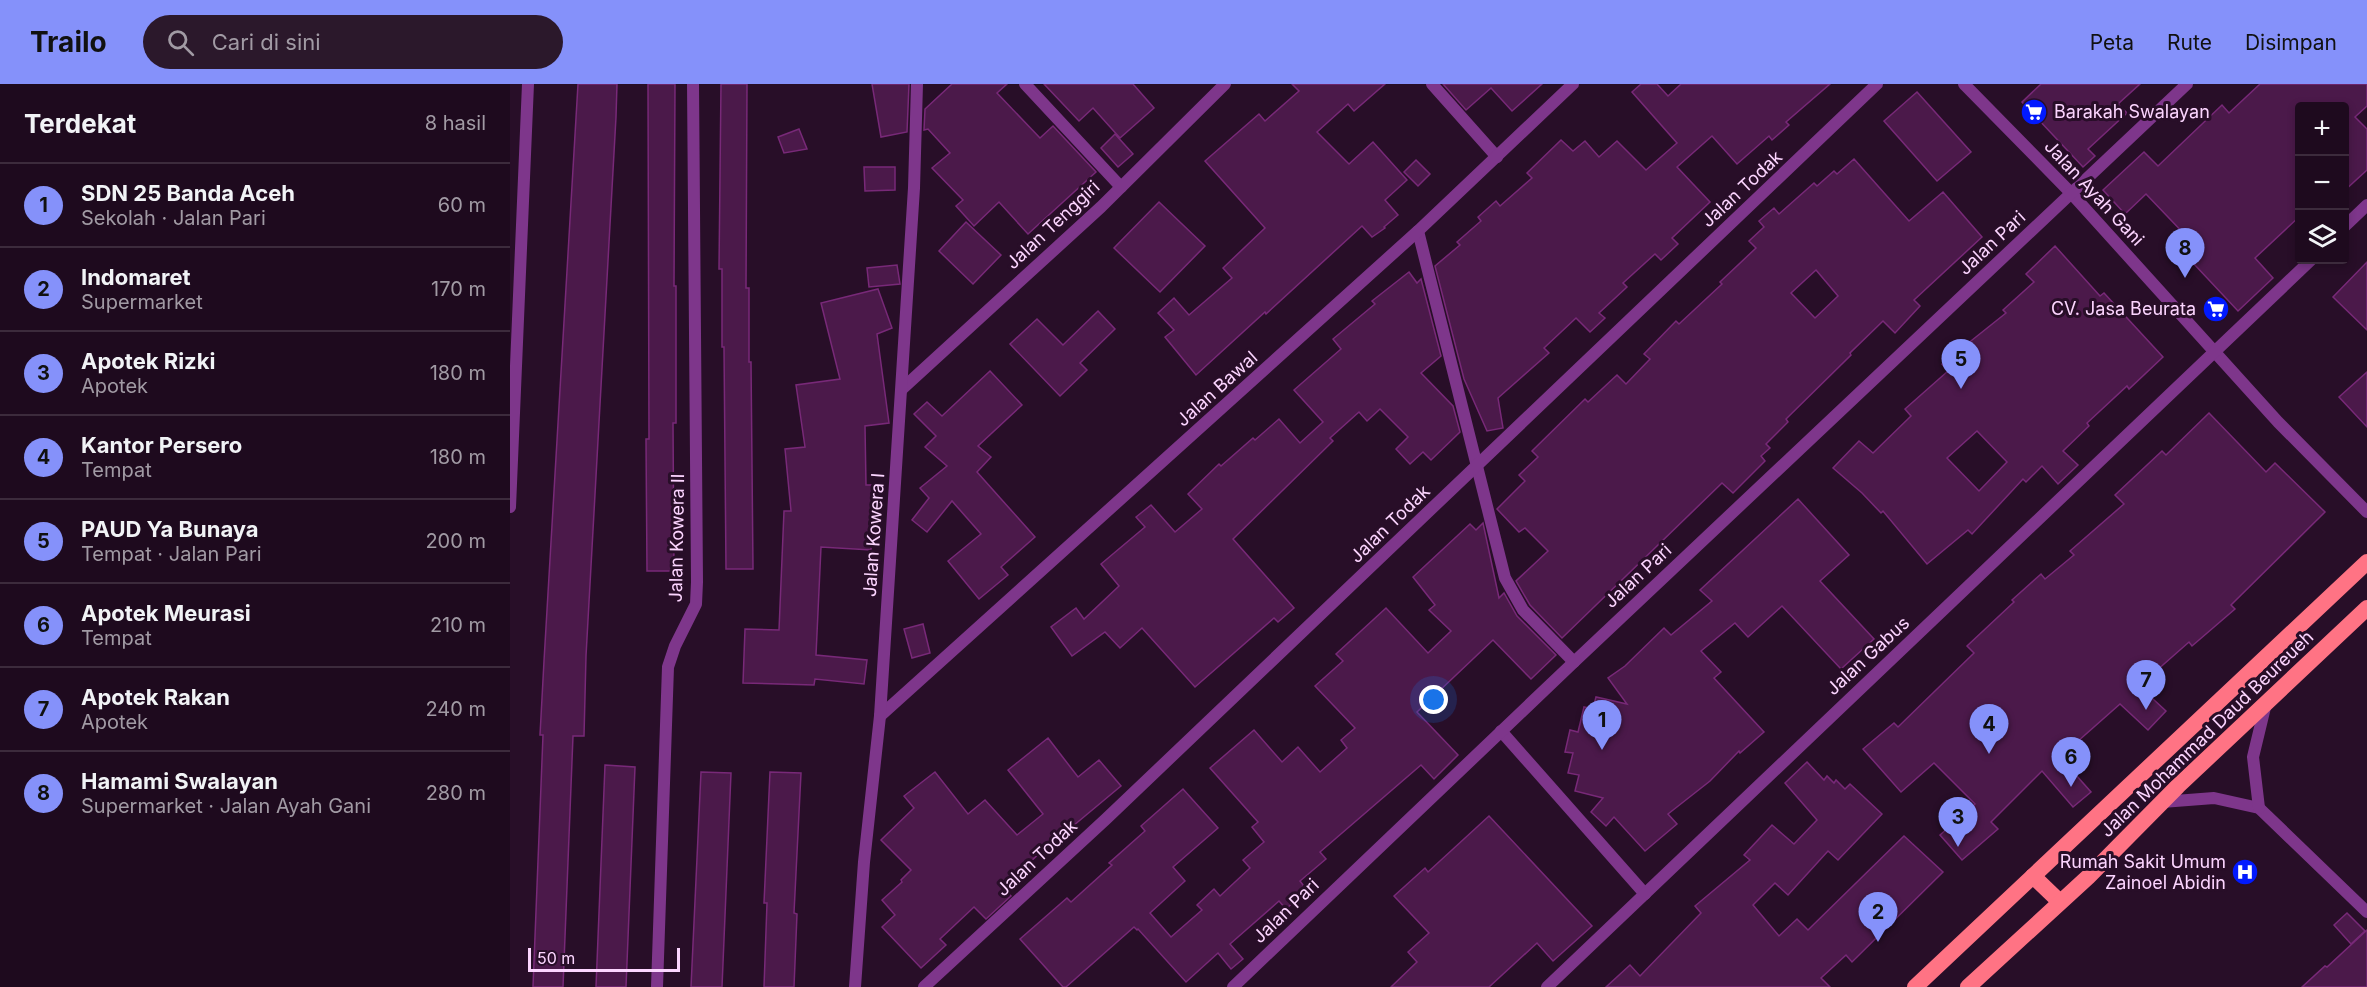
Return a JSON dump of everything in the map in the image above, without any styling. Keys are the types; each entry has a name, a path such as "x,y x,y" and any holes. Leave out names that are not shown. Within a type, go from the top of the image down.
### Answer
{"highway":[{"name":"Jalan Mohammad Daud Beureueh","path":"1915,987 2367,562"},
{"name":"Jalan Mohammad Daud Beureueh","path":"1968,987 2088,877 2162,802 2367,608"},
{"path":"2033,876 2060,902"}],"street":[{"path":"510,507 528,84"},
{"name":"Jalan Kowera II","path":"657,987 668,667 675,646 696,604 697,582 693,84"},
{"name":"Jalan Kowera I","path":"855,987 864,862 880,716 914,188 917,84"},
{"path":"1025,84 1121,187"},
{"name":"Jalan Tenggiri","path":"902,389 1121,187 1225,84"},
{"path":"1432,84 1497,157"},
{"name":"Jalan Bawal","path":"880,716 1418,231 1573,84"},
{"name":"Jalan Todak","path":"924,987 1106,819 1877,84"},
{"name":"Jalan Ayah Gani","path":"1964,84 2071,194 2278,422 2367,512"},
{"name":"Jalan Pari","path":"1233,987 2187,84"},
{"path":"2349,222 2367,205"},
{"path":"1418,231 1508,586 1523,610 1574,662"},
{"name":"Jalan Gabus","path":"1547,987 2307,264"},
{"path":"2259,808 2253,757 2266,703"},
{"path":"1501,731 1645,894"},
{"path":"2162,802 2214,798 2259,808 2367,912"}],"building":[{"path":"578,84 617,84 616,117 586,656 584,736 573,736 563,987 533,987 543,735 540,735"},
{"path":"648,84 675,84 674,571 647,571"},
{"path":"721,84 747,84 746,288 749,288 749,362 751,362 753,569 726,569 724,347 722,347 722,269 719,269"},
{"path":"872,84 909,84 907,132 881,137"},
{"path":"952,84 1007,84 997,93 1040,138 1053,126 1096,172 1028,234 999,202 974,226 956,206 963,200 932,168 950,153 928,129 924,130 925,109"},
{"path":"1044,84 1133,84 1154,108 1120,138 1093,108 1079,121"},
{"path":"1292,84 1385,84 1354,111 1348,104 1317,132 1349,164 1373,142 1407,180 1385,200 1398,215 1372,237 1362,226 1196,375 1165,337 1174,330 1158,313 1174,298 1189,315 1232,278 1223,268 1265,228 1205,161 1259,114 1265,121 1299,91"},
{"path":"1443,84 1542,84 1512,111 1491,88 1466,110"},
{"path":"1641,84 1657,84 1668,96 1681,84 1830,84 1786,122 1789,125 1772,140 1769,136 1737,164 1712,136 1677,167 1710,202 1672,238 1678,244 1661,260 1655,254 1623,283 1627,287 1599,313 1605,318 1590,332 1576,318 1544,348 1549,353 1498,398 1503,428 1487,431 1464,379 1435,266 1460,245 1457,242 1481,221 1478,217 1496,201 1500,206 1532,178 1527,173 1561,140 1573,151 1585,141 1599,157 1617,141 1646,170 1677,143 1632,92"},
{"path":"2041,84 2140,84 2118,104 2127,113 2088,149 2095,156 2083,167 2022,102"},
{"path":"2260,84 2367,84 2367,106 2355,117 2367,129 2367,170 2349,186 2349,102 2295,102 2295,221 2255,258 2273,278 2238,311 2179,248 2189,239 2146,194 2125,214 2103,190 2144,152 2158,166 2222,105 2229,113"},
{"path":"1917,92 1971,152 1937,181 1884,121"},
{"path":"799,129 807,149 784,153 778,137"},
{"path":"1115,134 1133,154 1118,167 1101,148"},
{"path":"1854,159 1909,221 1943,192 1982,237 1914,300 1920,306 1895,333 1883,321 1850,353 1851,355 1786,419 1788,422 1766,444 1770,448 1761,456 1765,461 1733,493 1722,483 1562,638 1530,605 1516,581 1548,551 1525,528 1519,532 1497,509 1525,481 1519,475 1538,457 1532,451 1585,399 1588,402 1617,375 1626,384 1650,359 1644,354 1676,321 1679,324 1722,284 1720,282 1756,248 1749,241 1764,227 1759,221 1774,208 1779,214 1814,183 1817,186 1834,171 1837,174","holes":["1816,270 1838,296 1815,318 1791,293"]},
{"path":"1416,160 1430,174 1418,186 1404,172"},
{"path":"864,167 895,167 895,190 865,191"},
{"path":"1159,202 1205,246 1160,292 1114,248"},
{"path":"966,222 1001,255 973,284 939,251"},
{"path":"2055,246 2100,296 2104,293 2163,357 2129,389 2127,386 2087,423 2089,426 2063,451 2078,465 2058,484 2042,466 2026,482 2023,479 1972,534 1968,530 1927,564 1883,511 1881,513 1833,468 1859,441 1873,453 1911,416 1905,409 1948,371 1942,364 2006,313 2003,310 2034,282 2026,274","holes":["1977,431 2007,462 1979,491 1947,458"]},
{"path":"2367,262 2367,330 2333,297"},
{"path":"897,265 900,284 869,287 867,268"},
{"path":"1409,272 1417,283 1421,279 1441,356 1421,373 1453,406 1460,432 1431,460 1423,452 1410,464 1396,449 1408,437 1380,409 1367,421 1359,412 1330,438 1333,441 1233,539 1294,608 1278,622 1274,618 1195,687 1142,628 1120,648 1105,632 1072,656 1051,627 1076,608 1084,619 1119,586 1101,564 1145,527 1136,517 1151,505 1175,532 1202,509 1188,494 1219,464 1221,466 1279,419 1300,443 1323,422 1294,390 1341,349 1333,339 1375,304 1372,301"},
{"path":"878,289 892,328 877,334 889,423 865,426 866,485 873,485 871,550 821,547 816,655 867,660 864,684 815,679 814,685 743,683 745,629 779,630 784,511 791,511 785,449 805,447 796,385 840,379 821,303"},
{"path":"1098,311 1115,329 1080,363 1087,370 1060,396 1010,344 1037,319 1063,345"},
{"path":"990,371 1022,405 978,446 991,457 977,472 1035,537 1001,567 1008,575 979,599 948,561 981,534 952,501 927,532 912,520 929,498 920,488 947,466 925,447 936,436 914,414 927,402 942,416"},
{"path":"2367,372 2367,427 2339,397"},
{"path":"2209,413 2266,472 2275,463 2325,512 2231,605 2235,609 2192,646 2189,642 2139,686 2166,711 2148,730 2120,704 2060,757 2091,792 2073,807 2042,771 1991,822 1998,829 1962,860 1940,835 1975,804 1934,763 1901,792 1863,749 1894,723 1898,727 1974,653 1967,646 2014,602 2012,600 2041,574 2045,579 2074,555 2070,551 2124,504 2115,495 2162,451 2166,455"},
{"path":"1798,499 1849,555 1820,581 1874,639 1841,669 1782,606 1748,637 1735,623 1701,651 1721,672 1714,678 1764,732 1740,753 1739,751 1710,781 1668,814 1677,824 1645,851 1614,817 1606,826 1591,812 1603,798 1575,791 1579,775 1568,773 1573,753 1565,752 1570,730 1578,732 1584,707 1593,709 1596,697 1627,704 1608,678 1625,666 1664,628 1671,635 1712,601 1700,590"},
{"path":"1483,523 1499,598 1504,593 1517,616 1556,655 1531,679 1493,640 1417,712 1458,755 1434,779 1421,765 1320,852 1326,859 1300,881 1307,890 1286,909 1279,901 1230,944 1243,959 1231,969 1218,953 1186,982 1134,927 1066,987 1063,987 1020,939 1067,898 1071,902 1112,865 1109,863 1145,831 1141,826 1183,789 1218,828 1173,867 1185,881 1150,913 1171,937 1202,910 1197,905 1214,889 1220,896 1250,868 1243,860 1264,842 1252,827 1258,822 1210,768 1254,730 1282,762 1298,747 1320,772 1347,748 1341,740 1355,728 1315,686 1343,661 1336,654 1386,608 1428,653 1451,631 1429,610 1435,605 1413,577 1470,524 1476,530"},
{"path":"923,624 930,653 912,658 904,629"},
{"path":"1048,738 1078,777 1099,760 1121,786 1055,841 1057,843 1043,855 1041,852 1003,887 1011,896 986,919 974,907 940,939 946,945 921,968 882,927 895,915 882,900 902,882 901,880 911,870 881,840 914,808 904,796 935,772 968,814 985,800 1017,835 1043,814 1008,770"},
{"path":"1807,762 1824,780 1827,776 1834,783 1836,780 1845,789 1850,784 1882,814 1838,860 1828,851 1788,895 1775,883 1753,905 1779,936 1797,919 1808,930 1904,836 1943,872 1852,962 1846,955 1821,978 1830,987 1606,987 1630,965 1640,976 1701,913 1695,906 1750,860 1744,855 1772,825 1794,844 1817,820 1785,783"},
{"path":"605,765 635,767 626,987 596,987"},
{"path":"701,772 731,773 722,987 691,987"},
{"path":"770,772 801,773 794,913 797,914 794,987 764,987 767,903 764,903"},
{"path":"1489,816 1592,926 1553,961 1537,943 1489,987 1391,987 1417,962 1408,952 1429,933 1394,896 1425,868 1428,872"},
{"path":"2347,913 2365,931 2351,944 2334,925"},
{"path":"2367,930 2367,987 2302,987 2325,966 2327,967"}],"place":[{"name":"Barakah Swalayan","path":"2034,112"},
{"name":"Hamami Swalayan","path":"2185,278"},
{"name":"CV. Jasa Beurata","path":"2216,309"},
{"name":"PAUD Ya Bunaya","path":"1961,389"},
{"name":"Apotek Rakan","path":"2146,710"},
{"name":"SDN 25 Banda Aceh","path":"1602,750"},
{"name":"Kantor Persero","path":"1989,754"},
{"name":"Apotek Meurasi","path":"2071,787"},
{"name":"Apotek Rizki","path":"1958,847"},
{"name":"Rumah Sakit Umum Zainoel Abidin","path":"2245,872"},
{"name":"Indomaret","path":"1878,942"}]}
